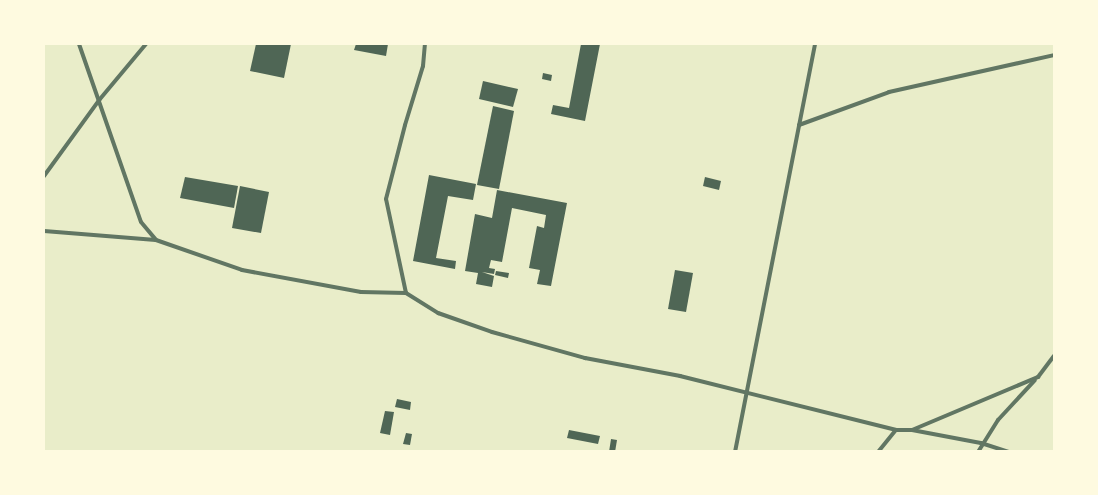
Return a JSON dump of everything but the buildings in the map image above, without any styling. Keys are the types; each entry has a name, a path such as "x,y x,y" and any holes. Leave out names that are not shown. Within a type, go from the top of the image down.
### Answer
{"street":[{"path":"79,44 141,222 156,240"},
{"path":"44,176 100,99 146,44"},
{"path":"406,292 386,199 423,66 425,44"},
{"path":"735,452 815,44"},
{"path":"799,125 889,92 1054,55"},
{"path":"44,231 156,240 242,270 361,292 406,292 438,313 492,332 585,358 680,376 896,430 912,430 981,443 1009,452"},
{"path":"978,452 981,443 1054,356"},
{"path":"912,430 1038,377"},
{"path":"878,452 896,430"}]}
